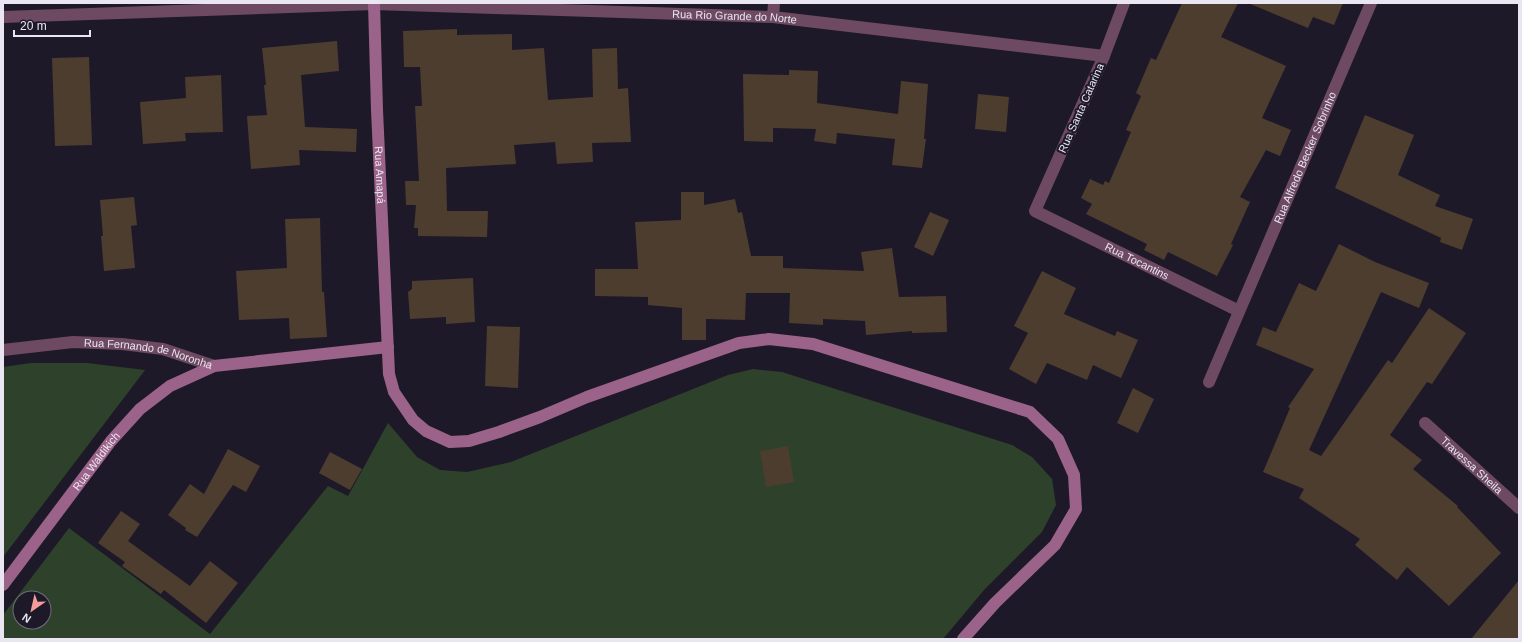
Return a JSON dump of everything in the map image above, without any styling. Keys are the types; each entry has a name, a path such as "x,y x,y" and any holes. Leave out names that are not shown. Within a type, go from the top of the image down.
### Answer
{"street":[{"name":"Rua Rio Grande do Norte","path":"3,17 374,3 773,17 1104,56"},
{"name":"Rua Amapá","path":"374,3 377,110 389,374 391,384 407,413 419,426 441,439 450,442 469,441 499,432 594,395 739,343 769,339 813,344 1030,412 1058,439 1074,475 1076,509 1055,545 995,603 963,639"},
{"path":"773,17 774,3"},
{"name":"Rua Santa Catarina","path":"1035,211 1104,56 1124,3"},
{"name":"Rua Alfredo Becker Sobrinho","path":"1209,382 1371,3"},
{"name":"Rua Tocantins","path":"1035,211 1239,311"},
{"name":"Rua Fernando de Noronha","path":"3,350 73,342 122,344 163,349 214,366 388,347"},
{"name":"Rua Waldikich","path":"3,585 111,441 140,409 170,386 214,366"},
{"name":"Travessa Sheila","path":"1425,423 1519,508"}],"green space":[{"path":"31,363 87,363 145,370 3,557 3,367"},
{"path":"753,369 782,372 1012,445 1032,457 1052,479 1056,505 1042,532 984,590 943,639 3,639 3,615 12,603 12,630 52,630 52,590 22,590 69,528 210,634 328,486 348,496 388,423 417,457 440,470 467,472 511,462 728,375"}],"building":[{"path":"1182,3 1238,3 1221,37 1286,66 1262,118 1291,130 1280,156 1266,150 1240,197 1250,202 1231,244 1233,245 1217,276 1168,252 1164,260 1144,250 1147,244 1086,214 1092,204 1081,198 1090,179 1103,185 1105,181 1109,183 1131,132 1126,130 1141,96 1136,93 1151,58 1156,60"},
{"path":"1248,3 1343,3 1334,25 1313,17 1308,28"},
{"path":"457,29 457,35 512,34 512,50 544,48 548,100 593,97 592,49 617,48 618,89 628,88 631,142 592,143 593,162 557,164 555,142 514,145 516,164 446,168 447,211 488,211 487,237 418,236 418,228 414,228 416,205 406,205 405,181 419,181 415,106 422,106 420,67 404,67 403,31"},
{"path":"337,41 339,71 301,75 305,127 357,129 356,152 299,150 300,165 251,169 247,116 267,115 264,85 266,85 262,48"},
{"path":"89,57 92,145 55,146 52,58"},
{"path":"789,70 818,71 817,103 898,114 901,81 928,84 924,139 926,139 922,168 892,165 895,139 837,133 836,144 814,141 816,129 773,128 773,142 744,141 743,74 789,75"},
{"path":"221,75 223,132 185,133 186,141 143,144 140,102 186,98 185,77"},
{"path":"978,94 1009,97 1006,132 975,129"},
{"path":"1365,115 1414,135 1398,175 1440,195 1435,206 1473,219 1462,250 1440,242 1441,238 1335,188"},
{"path":"681,192 704,192 704,205 735,199 738,213 742,212 751,256 783,256 783,268 864,271 861,252 892,248 899,297 946,296 947,332 912,333 912,331 866,335 865,321 823,319 823,325 789,323 790,293 746,293 745,320 706,319 706,340 682,340 682,308 648,305 648,297 595,296 595,269 638,269 635,222 681,220"},
{"path":"134,197 137,225 131,226 135,268 104,271 100,200"},
{"path":"930,212 949,220 933,256 914,247"},
{"path":"320,218 322,292 324,292 327,337 290,339 289,318 239,320 236,271 287,268 285,219"},
{"path":"1339,244 1375,262 1429,283 1419,308 1381,292 1309,450 1321,456 1388,360 1392,363 1429,308 1466,333 1432,384 1427,382 1390,435 1422,460 1413,469 1458,506 1457,507 1501,553 1449,606 1407,567 1397,580 1355,545 1360,539 1299,498 1304,489 1263,472 1290,408 1288,407 1314,369 1256,345 1263,327 1276,332 1299,283 1316,291"},
{"path":"1042,271 1076,288 1064,314 1115,336 1117,331 1138,340 1121,378 1093,365 1087,380 1047,363 1036,384 1009,369 1028,333 1014,326"},
{"path":"473,278 475,322 446,324 446,317 410,319 408,292 412,289 412,281"},
{"path":"487,326 520,327 518,388 485,386"},
{"path":"1133,388 1154,399 1138,433 1117,423"},
{"path":"788,446 794,482 766,487 760,451"},
{"path":"228,449 260,466 246,492 233,485 197,537 185,530 186,528 168,515 190,484 204,494"},
{"path":"330,452 362,469 350,490 319,473"},
{"path":"121,511 140,524 128,541 190,586 210,561 238,583 206,623 164,590 161,594 122,566 125,562 98,543"},
{"path":"1519,580 1519,639 1471,639"}]}
